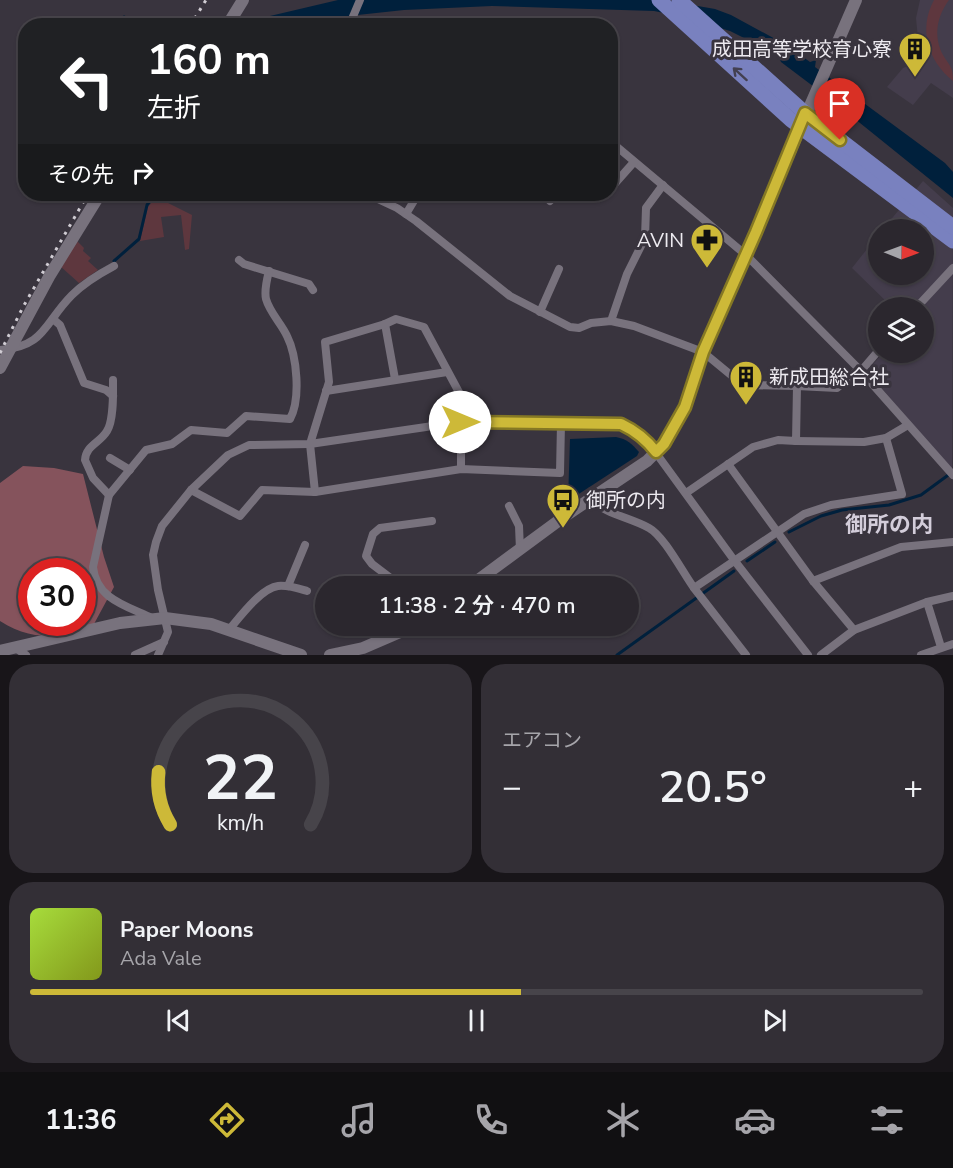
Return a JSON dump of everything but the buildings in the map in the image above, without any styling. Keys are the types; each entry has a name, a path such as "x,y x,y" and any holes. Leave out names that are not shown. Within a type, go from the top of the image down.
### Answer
{"highway":[{"path":"659,0 788,108 805,114 953,227"},
{"path":"679,0 788,108"},
{"path":"805,114 953,241"}],"street":[{"path":"352,18 360,0"},
{"path":"484,576 647,461 664,444 685,407 703,352 855,0"},
{"path":"232,18 242,1"},
{"path":"618,148 746,255 860,370 950,472"},
{"path":"618,180 634,162"},
{"path":"611,321 627,274 645,238 646,208 663,185"},
{"path":"0,368 5,350 96,201"},
{"path":"381,201 406,214 510,296 540,312 574,328 611,321 634,326 703,352 743,385 837,388 868,362"},
{"path":"406,214 414,201"},
{"path":"238,260 244,264 309,284 313,290"},
{"path":"5,350 25,347 39,335 70,297 86,282 114,266"},
{"path":"926,297 953,268"},
{"path":"540,312 559,269"},
{"path":"152,618 110,598 98,586 94,576 93,567 109,495 146,450 172,444 190,430 227,433 246,416 290,419 297,391 296,366 290,341 270,309 265,296 269,271"},
{"path":"315,492 310,444 329,382 325,342 385,324 396,318 423,327 461,396 462,470"},
{"path":"53,320 60,325 84,383 106,390 113,396"},
{"path":"385,324 395,379"},
{"path":"326,391 447,372"},
{"path":"109,495 93,478 85,460 89,448 106,433 109,426 113,380"},
{"path":"796,441 797,386"},
{"path":"158,655 168,632 153,555 162,526 191,490 228,455 249,445 310,444 460,422 621,424 636,431 656,452 734,560 808,655"},
{"path":"191,490 240,516 262,490 315,492 462,470 560,473 561,423"},
{"path":"686,493 753,447 778,440 864,442 886,438 908,425"},
{"path":"695,590 734,560 804,514 831,505 902,494 886,438"},
{"path":"110,458 130,470"},
{"path":"728,464 813,581 854,630"},
{"path":"590,499 600,508 650,529 661,538 695,590 746,655"},
{"path":"509,507 519,526 520,550"},
{"path":"388,576 372,564 366,556 373,534 380,528 432,521"},
{"path":"813,581 902,547 953,542"},
{"path":"288,586 304,544"},
{"path":"228,631 264,593 273,587 288,586 307,591"},
{"path":"821,655 854,630 927,602 953,596"},
{"path":"927,602 941,647"},
{"path":"0,651 120,623 165,618 211,624 301,655"},
{"path":"330,655 361,652 394,636"},
{"path":"135,655 164,642"},
{"path":"921,655 953,644"},
{"path":"14,647 26,655"}],"shaded area":[{"path":"920,0 953,0 953,98 931,83 913,105 887,87 903,68 924,60 918,39 916,18"},
{"path":"934,0 949,0 939,19 937,33 940,48 952,69 953,81 937,64 928,44 927,22"},
{"path":"923,181 953,208 952,470 867,371 874,363 934,363 934,297 882,297 869,285 934,285 934,219 891,219"},
{"path":"153,201 164,201 192,215 189,249 185,250 181,215 161,217 164,237 140,241 148,207"},
{"path":"76,240 91,258 88,261 98,270 79,283 60,266"},
{"path":"868,248 868,284 852,268"},
{"path":"23,466 54,468 83,474 114,587 96,620 96,558 18,558 18,630 0,621 0,483"}],"water":[{"path":"338,0 656,0 715,9 731,15 788,46 810,62 816,60 815,67 945,163 953,172 953,198 781,62 778,55 730,31 684,17 654,11 492,6 404,10 330,18 262,18"},
{"path":"616,437 632,444 639,452 637,456 568,501 570,439"}],"waterway":[{"path":"114,261 139,239 150,201"},
{"path":"789,532 821,516 842,510 889,505 921,495 951,473"},
{"path":"747,561 775,542"},
{"path":"617,655 734,571"}],"railway":[{"path":"195,18 206,0"},
{"path":"0,353 23,307 84,201"}],"place":[{"name":"成田高等学校育心寮","path":"915,78"},
{"name":"AVIN","path":"707,269"},
{"name":"新成田総合社","path":"746,406"},
{"name":"御所の内","path":"563,529"}],"district":[{"name":"御所の内","path":"889,524"}],"route":[{"path":"460,422 621,424 636,431 656,452 664,444 685,407 703,352 805,113 840,140"}]}
